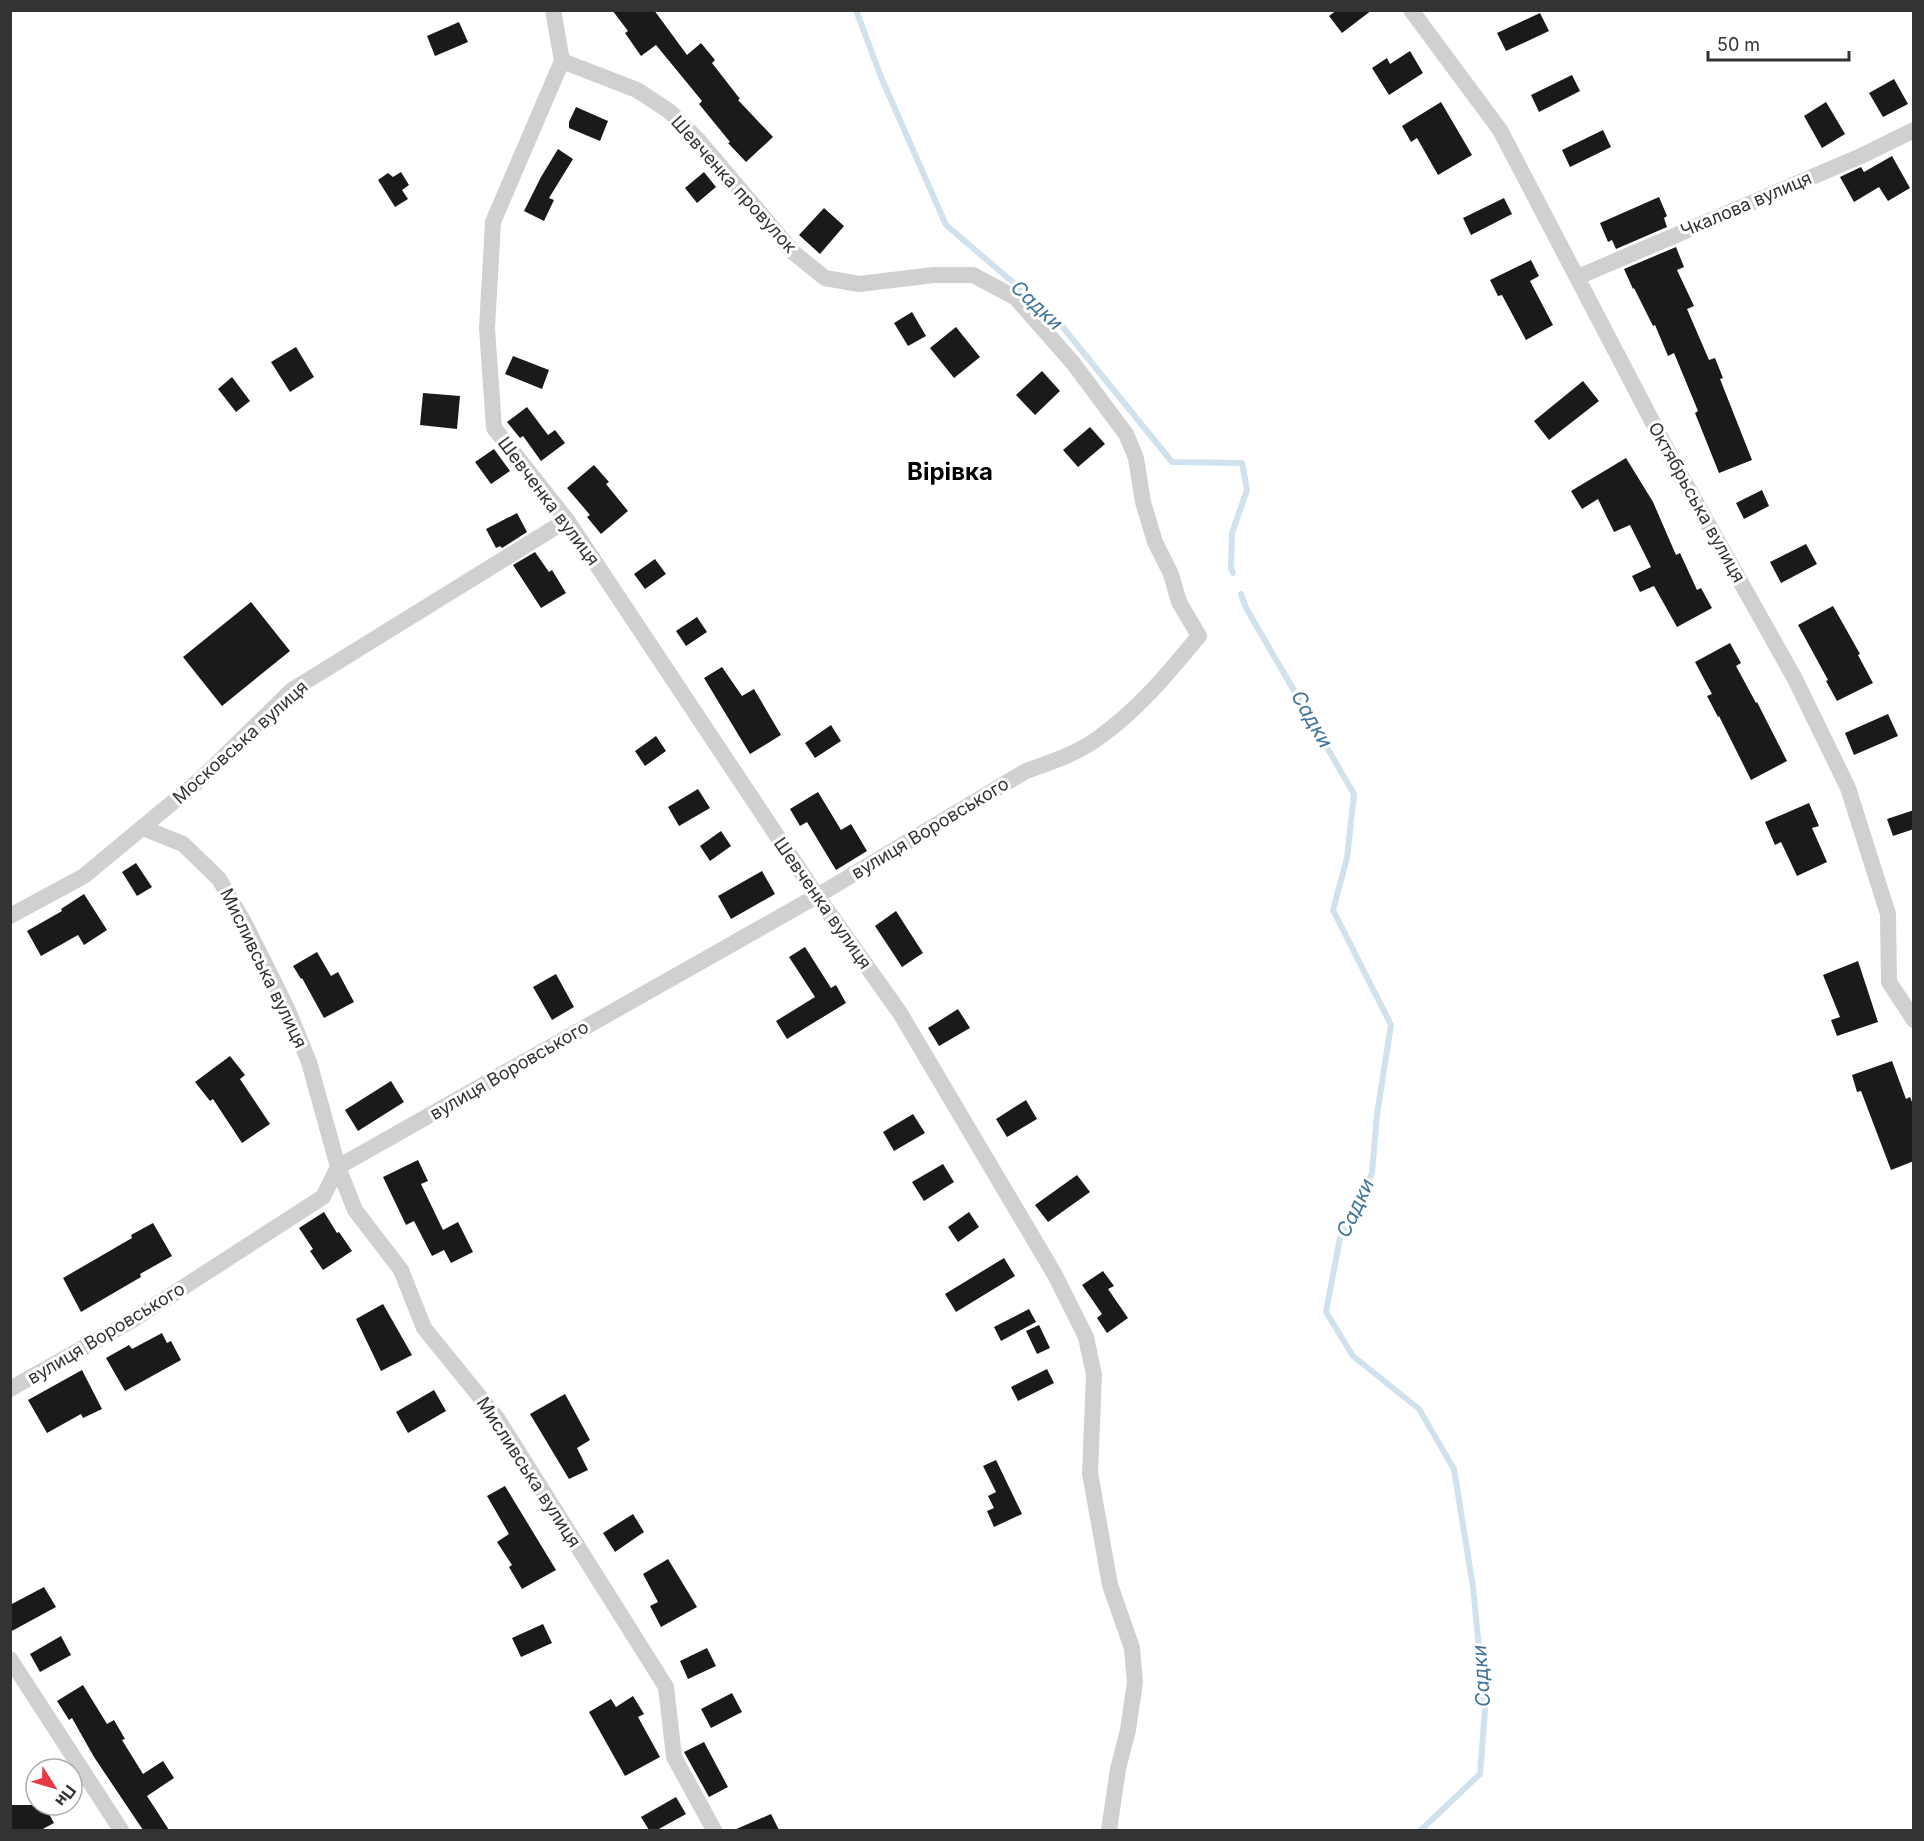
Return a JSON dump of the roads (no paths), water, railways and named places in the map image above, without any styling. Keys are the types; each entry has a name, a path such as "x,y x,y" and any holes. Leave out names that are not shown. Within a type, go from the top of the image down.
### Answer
{"street":[{"path":"553,10 562,61"},
{"name":"Октябрьська вулиця","path":"1411,10 1500,130 1675,465 1795,679 1848,788 1888,914 1889,982 1908,1003 1914,1020"},
{"name":"Шевченка вулиця","path":"562,61 493,222 487,328 494,428 567,520 817,896 900,1013 1055,1275 1086,1337 1094,1375 1090,1473 1110,1586 1132,1648 1135,1682 1128,1730 1118,1768 1109,1830"},
{"name":"Шевченка провулок","path":"562,61 637,90 669,111 699,141 794,253 825,278 859,284 934,275 973,275 1016,298 1073,363 1126,435 1136,458 1143,502 1155,542 1171,574 1179,602 1199,636 1153,691 1101,736 1063,758 1026,771"},
{"name":"Чкалова вулиця","path":"1578,277 1861,156 1914,130"},
{"name":"Московська вулиця","path":"10,916 84,876 202,778 292,690 567,520"},
{"name":"вулиця Воровського","path":"338,1167 817,896 1026,771"},
{"name":"Мисливська вулиця","path":"143,828 183,844 219,879 245,924 287,1008 309,1062 338,1167 354,1210 401,1270 424,1328 498,1418 666,1687 674,1757 714,1830"},
{"path":"338,1167 323,1197 354,1210"},
{"name":"вулиця Воровського","path":"10,1389 132,1321 323,1197"},
{"path":"10,1659 121,1830"}],"waterway":[{"name":"Садки","path":"856,10 881,77 946,225 1057,320 1172,462 1242,463 1247,490 1232,533 1231,568 1233,573"},
{"name":"Садки","path":"1241,594 1246,608 1354,794 1347,858 1333,910 1391,1025 1377,1114 1372,1173 1340,1238 1326,1312 1353,1356 1419,1409 1454,1469 1473,1587 1485,1710 1480,1774 1421,1830"}],"district":[{"name":"Вірівка","path":"950,471"}]}
